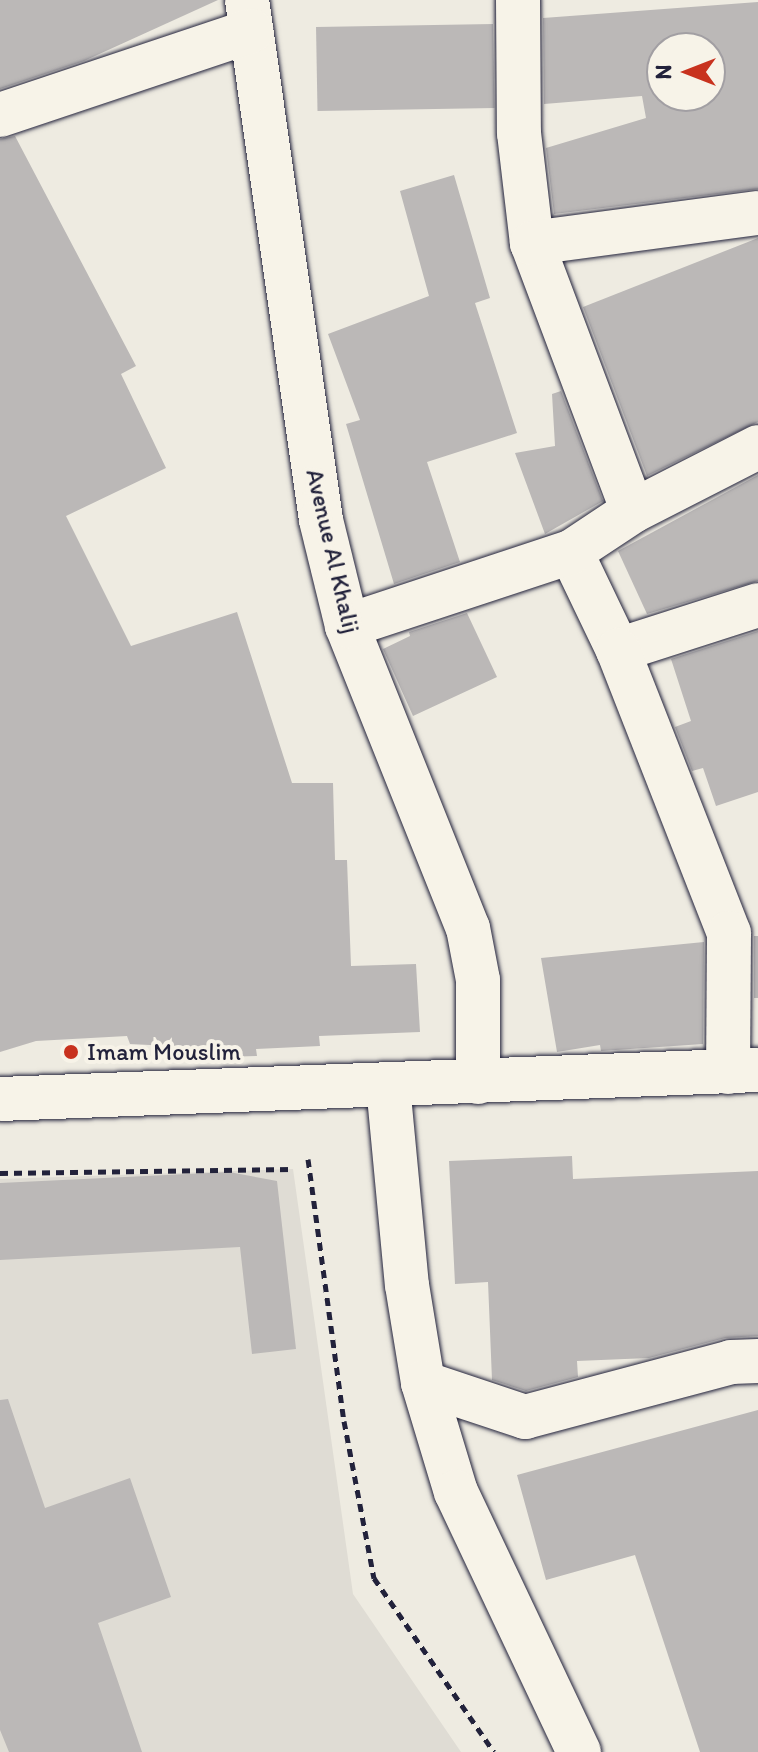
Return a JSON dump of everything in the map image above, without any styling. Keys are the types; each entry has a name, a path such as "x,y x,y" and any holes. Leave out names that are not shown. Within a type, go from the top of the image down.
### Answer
{"street":[{"path":"518,0 519,133 532,243 633,511"},
{"path":"0,115 249,16"},
{"name":"Avenue Al Khalij","path":"249,16 321,520 347,626 468,928 479,994 478,1082"},
{"path":"532,243 758,213"},
{"path":"347,626 571,552 633,511 758,447"},
{"path":"0,1099 743,1071 729,933 618,650 571,552"},
{"path":"618,650 758,605"},
{"path":"388,1085 407,1285 423,1383 456,1492 579,1752"},
{"path":"423,1383 525,1417 731,1362 758,1361"}],"path":[{"path":"308,1159 344,1421 374,1578 494,1752"},
{"path":"0,1173 293,1169"}],"shaded area":[{"path":"293,1169 353,1594 461,1752 0,1752 0,1179"}],"building":[{"path":"0,0 218,0 84,61 0,89"},
{"path":"758,2 758,189 554,214 546,148 646,118 642,96 544,104 543,18"},
{"path":"493,24 494,108 317,111 316,27"},
{"path":"15,136 136,366 121,374 166,468 66,516 131,646 237,612 292,783 333,783 335,860 347,860 351,966 416,964 420,1032 319,1036 320,1046 256,1049 257,1056 189,1058 189,1047 130,1044 127,1036 36,1041 0,1052 0,139"},
{"path":"454,175 490,298 475,303 517,433 427,462 460,562 394,584 346,424 360,420 328,334 429,296 400,191"},
{"path":"758,238 758,422 647,476 583,307"},
{"path":"561,391 603,501 545,534 515,453 555,446 552,394"},
{"path":"758,475 758,581 647,614 618,551"},
{"path":"467,613 497,677 413,716 383,649 410,636 409,632"},
{"path":"758,631 758,792 716,806 703,768 692,771 675,727 691,721 671,659"},
{"path":"754,936 758,936 758,998 754,998"},
{"path":"704,942 703,1044 601,1051 600,1045 557,1052 541,958"},
{"path":"572,1156 573,1179 758,1171 758,1336 725,1338 649,1358 577,1361 578,1377 526,1391 492,1380 488,1282 455,1284 449,1161"},
{"path":"229,1172 277,1181 296,1349 252,1354 240,1247 0,1260 0,1183"},
{"path":"8,1399 45,1508 130,1478 171,1597 98,1623 142,1752 9,1752 0,1730 0,1400"},
{"path":"758,1410 758,1752 700,1752 635,1555 546,1580 517,1475"}],"place":[{"name":"Imam Mouslim","path":"71,1052"}]}
